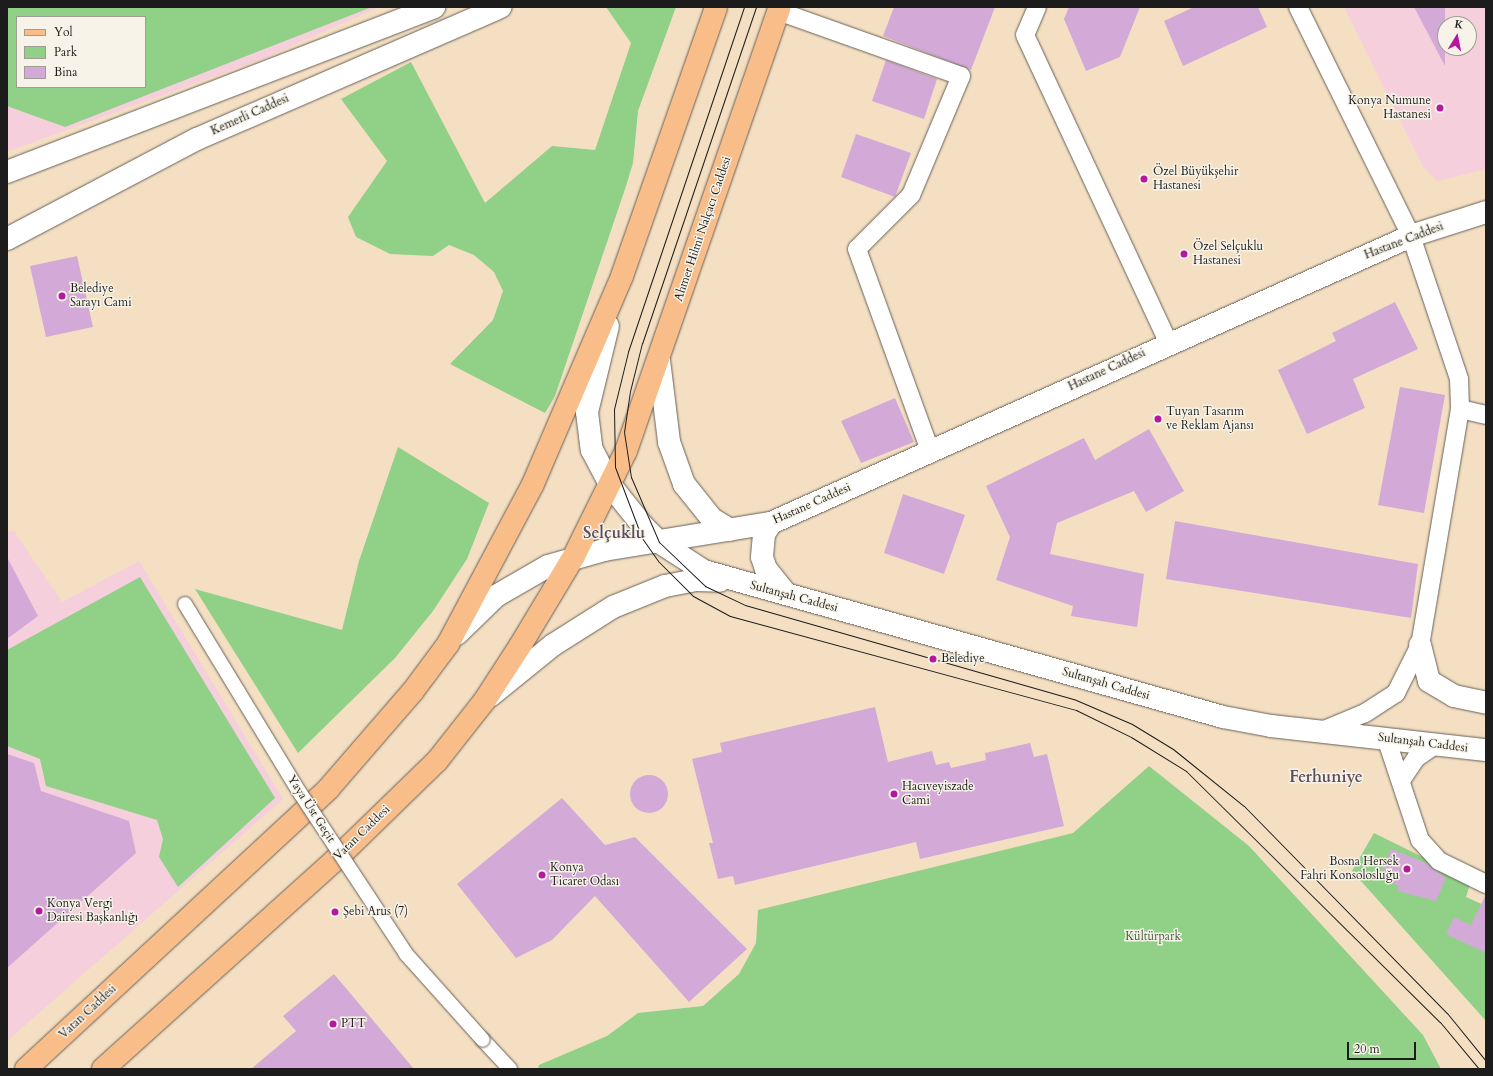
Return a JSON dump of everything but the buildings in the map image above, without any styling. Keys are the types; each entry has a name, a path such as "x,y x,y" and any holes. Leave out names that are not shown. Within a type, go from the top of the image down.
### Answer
{"main road":[{"path":"622,276 716,7"},
{"name":"Ahmet Hilmi Nalçacı Caddesi","path":"611,486 626,451 659,360 779,9"},
{"name":"Vatan Caddesi","path":"26,1069 329,788 414,691 448,644 536,477 622,276"},
{"name":"Vatan Caddesi","path":"102,1069 334,861 436,761 485,700 574,556 611,486"}],"street":[{"path":"10,167 434,7"},
{"name":"Kemerli Caddesi","path":"7,239 197,139 500,7"},
{"path":"1037,7 1025,36 1168,342"},
{"path":"1298,7 1411,236 1459,379 1460,409 1420,646 1396,693 1365,713 1322,731"},
{"path":"779,9 961,76 911,195 858,249 930,451"},
{"name":"Hastane Caddesi","path":"448,644 496,596 529,576 574,556 771,524 1168,342 1411,236 1486,212"},
{"path":"622,276 587,412 592,450 611,486 659,542 704,571 733,581"},
{"path":"659,360 669,442 684,484 707,514 730,530"},
{"path":"1460,409 1486,414"},
{"path":"771,524 764,534 762,557 766,569 786,594"},
{"path":"485,700 553,645 639,594 697,580 733,581"},
{"name":"Sultanşah Caddesi","path":"733,581 786,594 1223,717 1322,731 1486,750"},
{"name":"Yaya Üst Geçit","path":"185,604 300,793 406,954 510,1069"},
{"path":"1420,646 1429,681 1454,696 1486,703"},
{"path":"1386,738 1402,779 1414,828 1427,851 1439,861 1486,884"},
{"path":"1402,779 1416,758 1434,745"}],"shaded area":[{"path":"7,7 379,7 267,57 7,152"},
{"name":"Konya Numune Hastanesi","path":"1344,7 1486,7 1486,169 1438,181 1423,167"},
{"path":"14,531 62,602 139,561 283,799 7,1041 7,532"}],"green space":[{"path":"7,7 372,7 65,127 7,106"},
{"path":"606,7 676,7 638,111 633,163 626,186 555,396 545,413 450,364 493,320 503,291 494,272 474,255 449,245 433,256 390,254 356,237 348,217 387,161 341,99 411,62 485,203 552,146 595,150 631,43"},
{"path":"398,447 489,503 467,559 433,611 395,658 298,753 195,589 342,630 359,561"},
{"path":"140,577 275,798 178,887 159,857 163,839 157,820 46,786 40,759 7,746 7,650"},
{"name":"Kültürpark","path":"1149,766 1249,846 1423,1035 1441,1069 538,1069 539,1065 607,1036 638,1013 703,1006 739,974 756,943 758,910 1073,833"},
{"path":"1374,833 1471,881 1466,897 1486,906 1486,1021 1352,871"}],"tram line":[{"path":"744,7 628,352 614,409 615,467 642,538 659,562 693,596 730,616 1076,710 1131,737 1186,771 1440,1022 1479,1069"},
{"path":"756,7 642,343 630,391 624,432 631,477 659,542 705,586 745,605 1076,700 1132,724 1173,749 1244,806 1447,1013 1486,1061"}],"place":[{"name":"Konya Numune Hastanesi","path":"1440,108"},
{"name":"Özel Büyükşehir Hastanesi","path":"1144,179"},
{"name":"Özel Selçuklu Hastanesi","path":"1184,254"},
{"name":"Belediye Sarayı Cami","path":"62,296"},
{"name":"Tuyan Tasarım ve Reklam Ajansı","path":"1158,419"},
{"name":"Belediye","path":"933,659"},
{"name":"Hacıveyiszade Cami","path":"894,794"},
{"name":"Bosna Hersek Fahri Konsolosluğu","path":"1407,869"},
{"name":"Konya Ticaret Odası","path":"542,875"},
{"name":"Konya Vergi Dairesi Başkanlığı","path":"39,911"},
{"name":"Şebi Arus (7)","path":"335,912"},
{"name":"PTT","path":"333,1024"}],"district":[{"name":"Selçuklu","path":"614,533"},
{"name":"Ferhuniye","path":"1326,777"}]}
